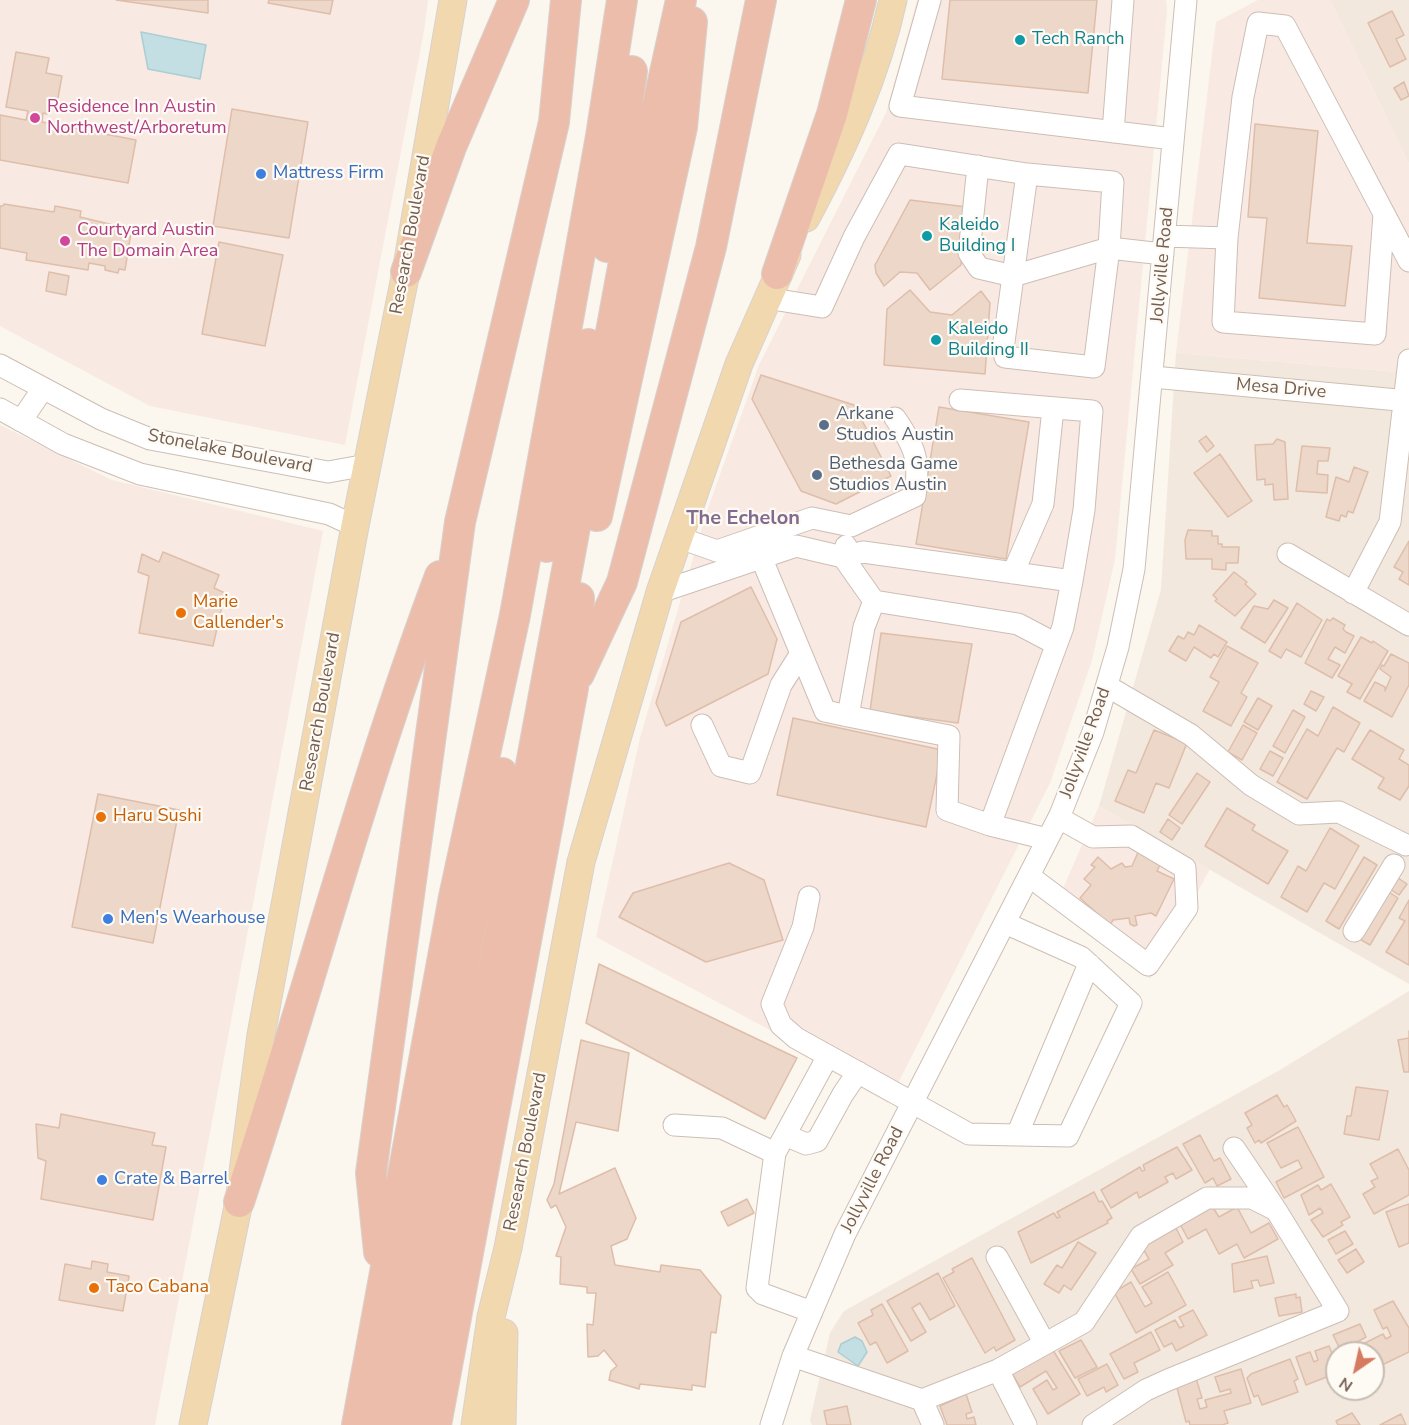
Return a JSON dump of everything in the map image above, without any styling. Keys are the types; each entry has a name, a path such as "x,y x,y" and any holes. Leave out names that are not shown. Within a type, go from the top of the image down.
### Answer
{"highway":[{"path":"406,272 450,147 514,0"},
{"path":"382,1288 371,1173 460,522 554,122 566,0"},
{"path":"619,238 623,0"},
{"path":"357,1425 454,897 515,615 602,136 623,0"},
{"path":"619,238 641,0"},
{"path":"410,1425 663,0"},
{"path":"381,1425 470,928 619,238 681,0"},
{"path":"436,1425 573,688 577,608 682,127 694,0"},
{"path":"573,688 622,582 711,247 761,0"},
{"path":"772,286 832,114 849,56 861,0"},
{"path":"239,1202 302,1007 389,719 460,522"}],"main road":[{"name":"Research Boulevard","path":"193,1425 239,1202 261,1035 355,526 406,272 453,0"},
{"name":"Research Boulevard","path":"475,1425 491,1317 508,1248 581,862 660,592 739,363 772,286 835,164 879,53 893,0"},
{"name":"Research Boulevard","path":"502,1425 508,1248"}],"street":[{"path":"930,0 900,106 1173,139"},
{"path":"1113,132 1123,0"},
{"name":"Jollyville Road","path":"771,1425 792,1356 845,1234 1059,818 1093,732 1107,686 1118,647 1134,568 1186,0"},
{"path":"1384,213 1375,334 1223,322 1227,238 1243,97 1258,23 1285,26 1384,213 1409,261"},
{"path":"772,286 822,307 854,237 899,154 1027,174 1113,182 1109,248 1094,367 1005,357 1003,349 1027,174"},
{"path":"978,166 969,253 978,268 1013,276 1109,248 1227,238"},
{"path":"1353,593 1390,522 1409,360"},
{"name":"Stonelake Boulevard","path":"0,366 101,419 150,439 328,472 367,465"},
{"name":"Mesa Drive","path":"1153,377 1406,400"},
{"path":"21,421 42,390"},
{"path":"960,400 1092,411 1084,510 1072,581 1056,644 990,825"},
{"path":"1013,573 1043,504 1053,408"},
{"path":"0,409 95,458 140,474 329,514 355,526"},
{"path":"680,538 717,550 812,518 850,526 915,496 918,460 909,438 895,418"},
{"path":"850,526 843,557 874,601 1018,624 1056,644"},
{"path":"660,592 796,546 843,557 863,552 1072,581"},
{"path":"1288,554 1409,626"},
{"path":"761,557 825,711 949,736 947,810 990,825 1047,839"},
{"path":"848,716 864,627 874,601"},
{"path":"702,725 721,766 750,773 781,685 800,655"},
{"path":"1107,686 1191,735 1251,785 1299,814 1339,812 1407,843 1402,870 1354,931"},
{"path":"1029,876 1148,965 1187,908 1185,868 1131,836 1093,837 1059,818"},
{"path":"809,897 803,927 772,1004 781,1025 796,1038 969,1134 1068,1136 1131,1003 1082,957 1005,923"},
{"path":"1017,1135 1089,964"},
{"path":"812,1312 763,1294 757,1288 758,1270 780,1144 828,1056"},
{"path":"674,1125 722,1128 780,1144 807,1144 817,1141 858,1072"},
{"path":"1093,1425 1146,1390 1338,1311 1276,1210 1234,1148"},
{"path":"792,1356 922,1400 998,1370 1084,1322 1141,1236 1207,1198 1252,1198 1276,1210"},
{"path":"997,1257 1045,1344"},
{"path":"998,1370 1026,1425"},
{"path":"759,1425 767,1407 778,1396"},
{"path":"922,1400 933,1425"}],"shaded area":[{"path":"0,0 428,0 345,445 150,406 0,326"},
{"path":"917,0 1166,0 1167,11 1115,559 1092,660 1050,783 888,1103 790,1048 768,1029 596,937 640,738 706,514 759,365 886,113"},
{"path":"1258,0 1330,0 1409,164 1409,373 1176,353 1216,22"},
{"path":"1330,0 1409,0 1409,164"},
{"path":"1176,353 1409,373 1409,984 1099,806 1161,590"},
{"path":"0,425 112,480 323,531 155,1425 0,1425"},
{"path":"1099,806 1210,869 1150,979 1055,907"},
{"path":"1409,991 1409,1425 812,1425 810,1420 830,1333 844,1311 1280,1070"}],"water":[{"path":"141,32 206,45 200,79 148,69"},
{"path":"855,1337 862,1341 867,1352 858,1366 838,1352 841,1344"}],"building":[{"path":"116,0 208,0 208,13"},
{"path":"269,0 333,0 330,14 268,3"},
{"name":"Tech Ranch","path":"950,0 1097,0 1088,93 942,79"},
{"path":"1392,11 1404,35 1396,39 1406,59 1390,67 1368,23"},
{"name":"Residence Inn Austin Northwest/Arboretum","path":"16,52 49,58 46,73 62,76 58,98 51,97 47,114 43,113 42,122 136,140 128,183 0,160 0,115 26,120 28,111 6,107"},
{"path":"1404,82 1409,96 1401,100 1394,88"},
{"name":"Mattress Firm","path":"232,109 308,122 289,238 213,226"},
{"path":"1255,124 1318,131 1307,243 1352,246 1345,306 1259,298 1267,218 1248,217"},
{"name":"Kaleido Building I","path":"910,200 967,207 961,265 930,290 917,273 900,272 884,286 876,273 875,265"},
{"name":"Courtyard Austin The Domain Area","path":"4,204 54,212 55,206 81,211 80,217 126,228 125,232 131,233 125,270 119,269 118,273 105,270 105,266 89,263 88,270 26,260 27,253 0,248 0,206"},
{"path":"219,242 283,255 265,346 202,334"},
{"path":"49,272 69,276 66,295 46,291"},
{"name":"Kaleido Building II","path":"910,290 930,312 952,315 981,291 990,303 985,374 884,365 887,309"},
{"path":"761,375 854,405 891,476 836,504 801,491 752,399"},
{"path":"939,407 1029,422 1006,559 916,544"},
{"path":"1206,436 1214,446 1207,452 1199,441"},
{"path":"1277,439 1285,442 1288,499 1274,500 1273,484 1265,485 1265,479 1257,480 1255,445 1273,444"},
{"path":"1302,446 1330,448 1328,461 1318,461 1317,474 1328,475 1327,493 1296,491"},
{"path":"1220,454 1252,501 1228,517 1194,473"},
{"path":"1354,467 1368,472 1353,513 1348,511 1346,517 1341,515 1339,521 1326,517 1336,477 1349,482"},
{"path":"1188,530 1212,531 1212,536 1218,536 1218,544 1222,544 1222,547 1239,547 1238,563 1226,563 1226,570 1212,569 1212,559 1186,559 1185,540"},
{"path":"1409,541 1409,585 1399,579 1403,572 1394,567"},
{"name":"Marie Callender's","path":"163,552 219,575 214,588 225,593 213,646 139,633 149,576 138,572 142,554 159,562"},
{"path":"1234,572 1247,582 1245,584 1256,594 1235,616 1215,601 1217,599 1213,595"},
{"path":"751,587 777,639 768,674 666,726 656,703 681,622"},
{"path":"1274,600 1288,608 1265,643 1241,628 1254,606 1268,609"},
{"path":"1297,603 1322,620 1301,657 1286,649 1281,658 1269,651"},
{"path":"1333,618 1345,625 1343,629 1354,636 1345,653 1335,647 1328,659 1340,665 1332,678 1305,663 1327,619 1330,621"},
{"path":"1199,625 1227,642 1218,657 1214,654 1211,658 1194,647 1186,661 1169,651 1178,636 1184,639 1188,632 1194,635"},
{"path":"881,633 972,644 958,723 870,711"},
{"path":"1361,637 1372,643 1373,641 1388,651 1360,699 1347,692 1352,684 1338,676"},
{"path":"1227,646 1258,663 1241,693 1247,697 1231,726 1203,711 1219,682 1210,677"},
{"path":"1391,654 1409,663 1409,685 1392,717 1364,701 1375,682 1385,687 1385,691 1391,677 1380,669"},
{"path":"1311,691 1324,697 1316,711 1304,704"},
{"path":"1258,698 1272,706 1258,730 1244,722"},
{"path":"1333,707 1360,723 1344,752 1337,748 1307,799 1277,782 1307,729 1318,736"},
{"path":"1293,710 1305,717 1285,753 1273,746"},
{"path":"793,718 942,750 926,827 777,795"},
{"path":"1243,725 1257,733 1242,760 1228,752"},
{"path":"1154,730 1187,743 1169,788 1156,783 1144,813 1115,801 1128,770 1136,773"},
{"path":"1370,730 1404,750 1399,759 1409,765 1409,786 1400,800 1378,788 1384,778 1352,759"},
{"path":"1270,751 1283,758 1273,776 1260,769"},
{"path":"1197,773 1210,782 1182,824 1169,815"},
{"path":"98,794 179,810 153,943 72,927"},
{"path":"1227,808 1255,825 1252,830 1288,851 1268,884 1205,846"},
{"path":"1168,819 1180,828 1172,840 1160,832"},
{"path":"1330,828 1359,846 1335,889 1324,883 1307,912 1281,897 1298,866 1306,871"},
{"path":"1140,848 1163,859 1157,871 1174,879 1156,916 1151,913 1135,916 1137,925 1134,926 1130,924 1129,918 1113,920 1110,925 1080,898 1091,885 1084,879 1095,867 1091,865 1098,857 1111,869 1122,863 1125,867 1132,866"},
{"path":"1364,857 1377,865 1339,929 1326,921"},
{"path":"729,863 764,880 783,940 706,962 619,917 633,893"},
{"path":"1395,876 1407,884 1399,895 1387,887"},
{"path":"1386,890 1398,898 1370,945 1358,938"},
{"path":"1409,900 1409,965 1386,952 1405,921 1399,918"},
{"path":"599,964 797,1058 765,1119 586,1023"},
{"path":"1409,1038 1409,1072 1404,1072 1398,1040"},
{"path":"581,1040 629,1053 618,1131 576,1122 559,1194 615,1168 636,1218 627,1239 611,1246 615,1265 660,1272 661,1265 700,1270 721,1296 716,1333 711,1332 705,1387 692,1385 692,1390 640,1384 639,1389 609,1380 611,1371 617,1366 604,1350 598,1356 588,1357 587,1324 593,1325 596,1293 587,1293 587,1287 560,1284 561,1257 556,1256 566,1227 556,1205 551,1208 547,1200 554,1184"},
{"path":"1356,1087 1388,1091 1379,1140 1344,1134 1347,1116 1351,1116"},
{"path":"1277,1095 1284,1107 1287,1105 1296,1121 1261,1143 1259,1140 1255,1143 1247,1128 1252,1125 1245,1113"},
{"name":"Crate & Barrel","path":"61,1114 155,1133 152,1145 166,1147 153,1220 41,1199 46,1161 38,1158 36,1124 59,1128"},
{"path":"1298,1127 1324,1177 1284,1198 1276,1182 1302,1168 1298,1160 1281,1168 1267,1143"},
{"path":"1200,1135 1214,1161 1220,1158 1231,1179 1217,1186 1213,1178 1205,1183 1183,1144"},
{"path":"1177,1147 1192,1170 1176,1179 1173,1173 1165,1177 1168,1182 1139,1198 1137,1192 1111,1208 1101,1190 1140,1167 1142,1171 1145,1170 1143,1165"},
{"path":"1398,1149 1409,1170 1409,1195 1374,1214 1363,1194 1375,1187 1371,1181 1378,1178 1370,1164"},
{"path":"1331,1184 1350,1217 1341,1222 1343,1225 1323,1237 1311,1220 1323,1213 1320,1208 1309,1215 1301,1195 1318,1185 1321,1190"},
{"path":"1094,1192 1112,1218 1107,1221 1108,1223 1031,1263 1018,1232 1054,1213 1057,1218 1060,1217 1057,1212"},
{"path":"747,1199 754,1213 728,1226 721,1212"},
{"path":"1409,1204 1409,1243 1399,1247 1386,1212"},
{"path":"1212,1206 1219,1217 1237,1207 1251,1233 1269,1223 1278,1239 1244,1258 1237,1244 1219,1254 1206,1229 1188,1239 1180,1224"},
{"path":"1176,1228 1183,1242 1165,1253 1173,1265 1140,1284 1131,1269 1149,1259 1142,1247"},
{"path":"1345,1231 1353,1244 1336,1254 1328,1240"},
{"path":"1078,1242 1096,1253 1071,1290 1064,1285 1059,1293 1044,1284 1057,1265 1062,1268"},
{"path":"1356,1249 1364,1262 1347,1273 1338,1260"},
{"path":"1267,1256 1274,1283 1260,1286 1258,1280 1251,1281 1253,1288 1234,1292 1232,1264"},
{"path":"972,1258 1015,1340 996,1351 994,1347 985,1353 943,1278 954,1272 952,1269"},
{"name":"Taco Cabana","path":"92,1261 108,1264 107,1272 129,1276 123,1311 59,1300 65,1264 91,1269"},
{"path":"1168,1272 1186,1305 1136,1333 1114,1292 1131,1282 1145,1307 1152,1303 1142,1287"},
{"path":"938,1273 955,1306 930,1320 920,1303 912,1308 926,1332 911,1341 887,1301"},
{"path":"1296,1294 1296,1298 1300,1297 1302,1312 1279,1316 1275,1298"},
{"path":"1393,1301 1409,1328 1409,1352 1385,1364 1385,1341 1369,1341 1383,1334 1386,1339 1391,1336 1387,1327 1383,1329 1374,1310"},
{"path":"882,1304 908,1351 887,1363 876,1342 870,1345 858,1323 873,1315 871,1310"},
{"path":"1193,1310 1207,1335 1176,1351 1172,1343 1164,1347 1155,1330 1175,1320 1180,1328 1184,1326 1179,1317"},
{"path":"1360,1324 1366,1337 1359,1341 1336,1341 1333,1335"},
{"path":"1151,1332 1160,1350 1134,1363 1138,1372 1124,1379 1110,1354"},
{"path":"1081,1340 1097,1367 1075,1378 1059,1351"},
{"path":"1051,1347 1080,1394 1048,1414 1033,1389 1047,1380 1053,1390 1057,1388 1046,1371 1020,1387 1010,1370"},
{"path":"1325,1347 1325,1378 1306,1385 1296,1357 1310,1352 1314,1362 1318,1360 1315,1351"},
{"path":"1290,1359 1298,1379 1294,1381 1298,1392 1262,1405 1258,1395 1254,1397 1247,1378 1251,1374"},
{"path":"1107,1364 1118,1385 1106,1392 1104,1387 1087,1396 1078,1379"},
{"path":"1241,1369 1251,1403 1224,1411 1228,1423 1222,1425 1190,1425 1189,1421 1186,1422 1176,1384 1196,1378 1202,1398 1197,1399 1200,1409 1207,1407 1205,1400 1231,1393 1230,1389 1220,1392 1215,1377"},
{"path":"966,1394 972,1412 966,1414 967,1419 974,1417 976,1425 947,1425 940,1406"},
{"path":"847,1406 851,1425 827,1425 824,1411"},
{"path":"1352,1413 1360,1425 1338,1425 1336,1421"},
{"path":"1401,1414 1406,1425 1380,1425"}],"place":[{"name":"Tech Ranch","path":"1020,40"},
{"name":"Residence Inn Austin Northwest/Arboretum","path":"35,118"},
{"name":"Mattress Firm","path":"261,174"},
{"name":"Kaleido Building I","path":"927,236"},
{"name":"Courtyard Austin The Domain Area","path":"65,241"},
{"name":"Kaleido Building II","path":"936,340"},
{"name":"Arkane Studios Austin","path":"824,425"},
{"name":"Bethesda Game Studios Austin","path":"817,475"},
{"name":"Marie Callender's","path":"181,613"},
{"name":"Haru Sushi","path":"101,817"},
{"name":"Men's Wearhouse","path":"108,919"},
{"name":"Crate & Barrel","path":"102,1180"},
{"name":"Taco Cabana","path":"94,1288"}],"district":[{"name":"The Echelon","path":"743,519"}]}
